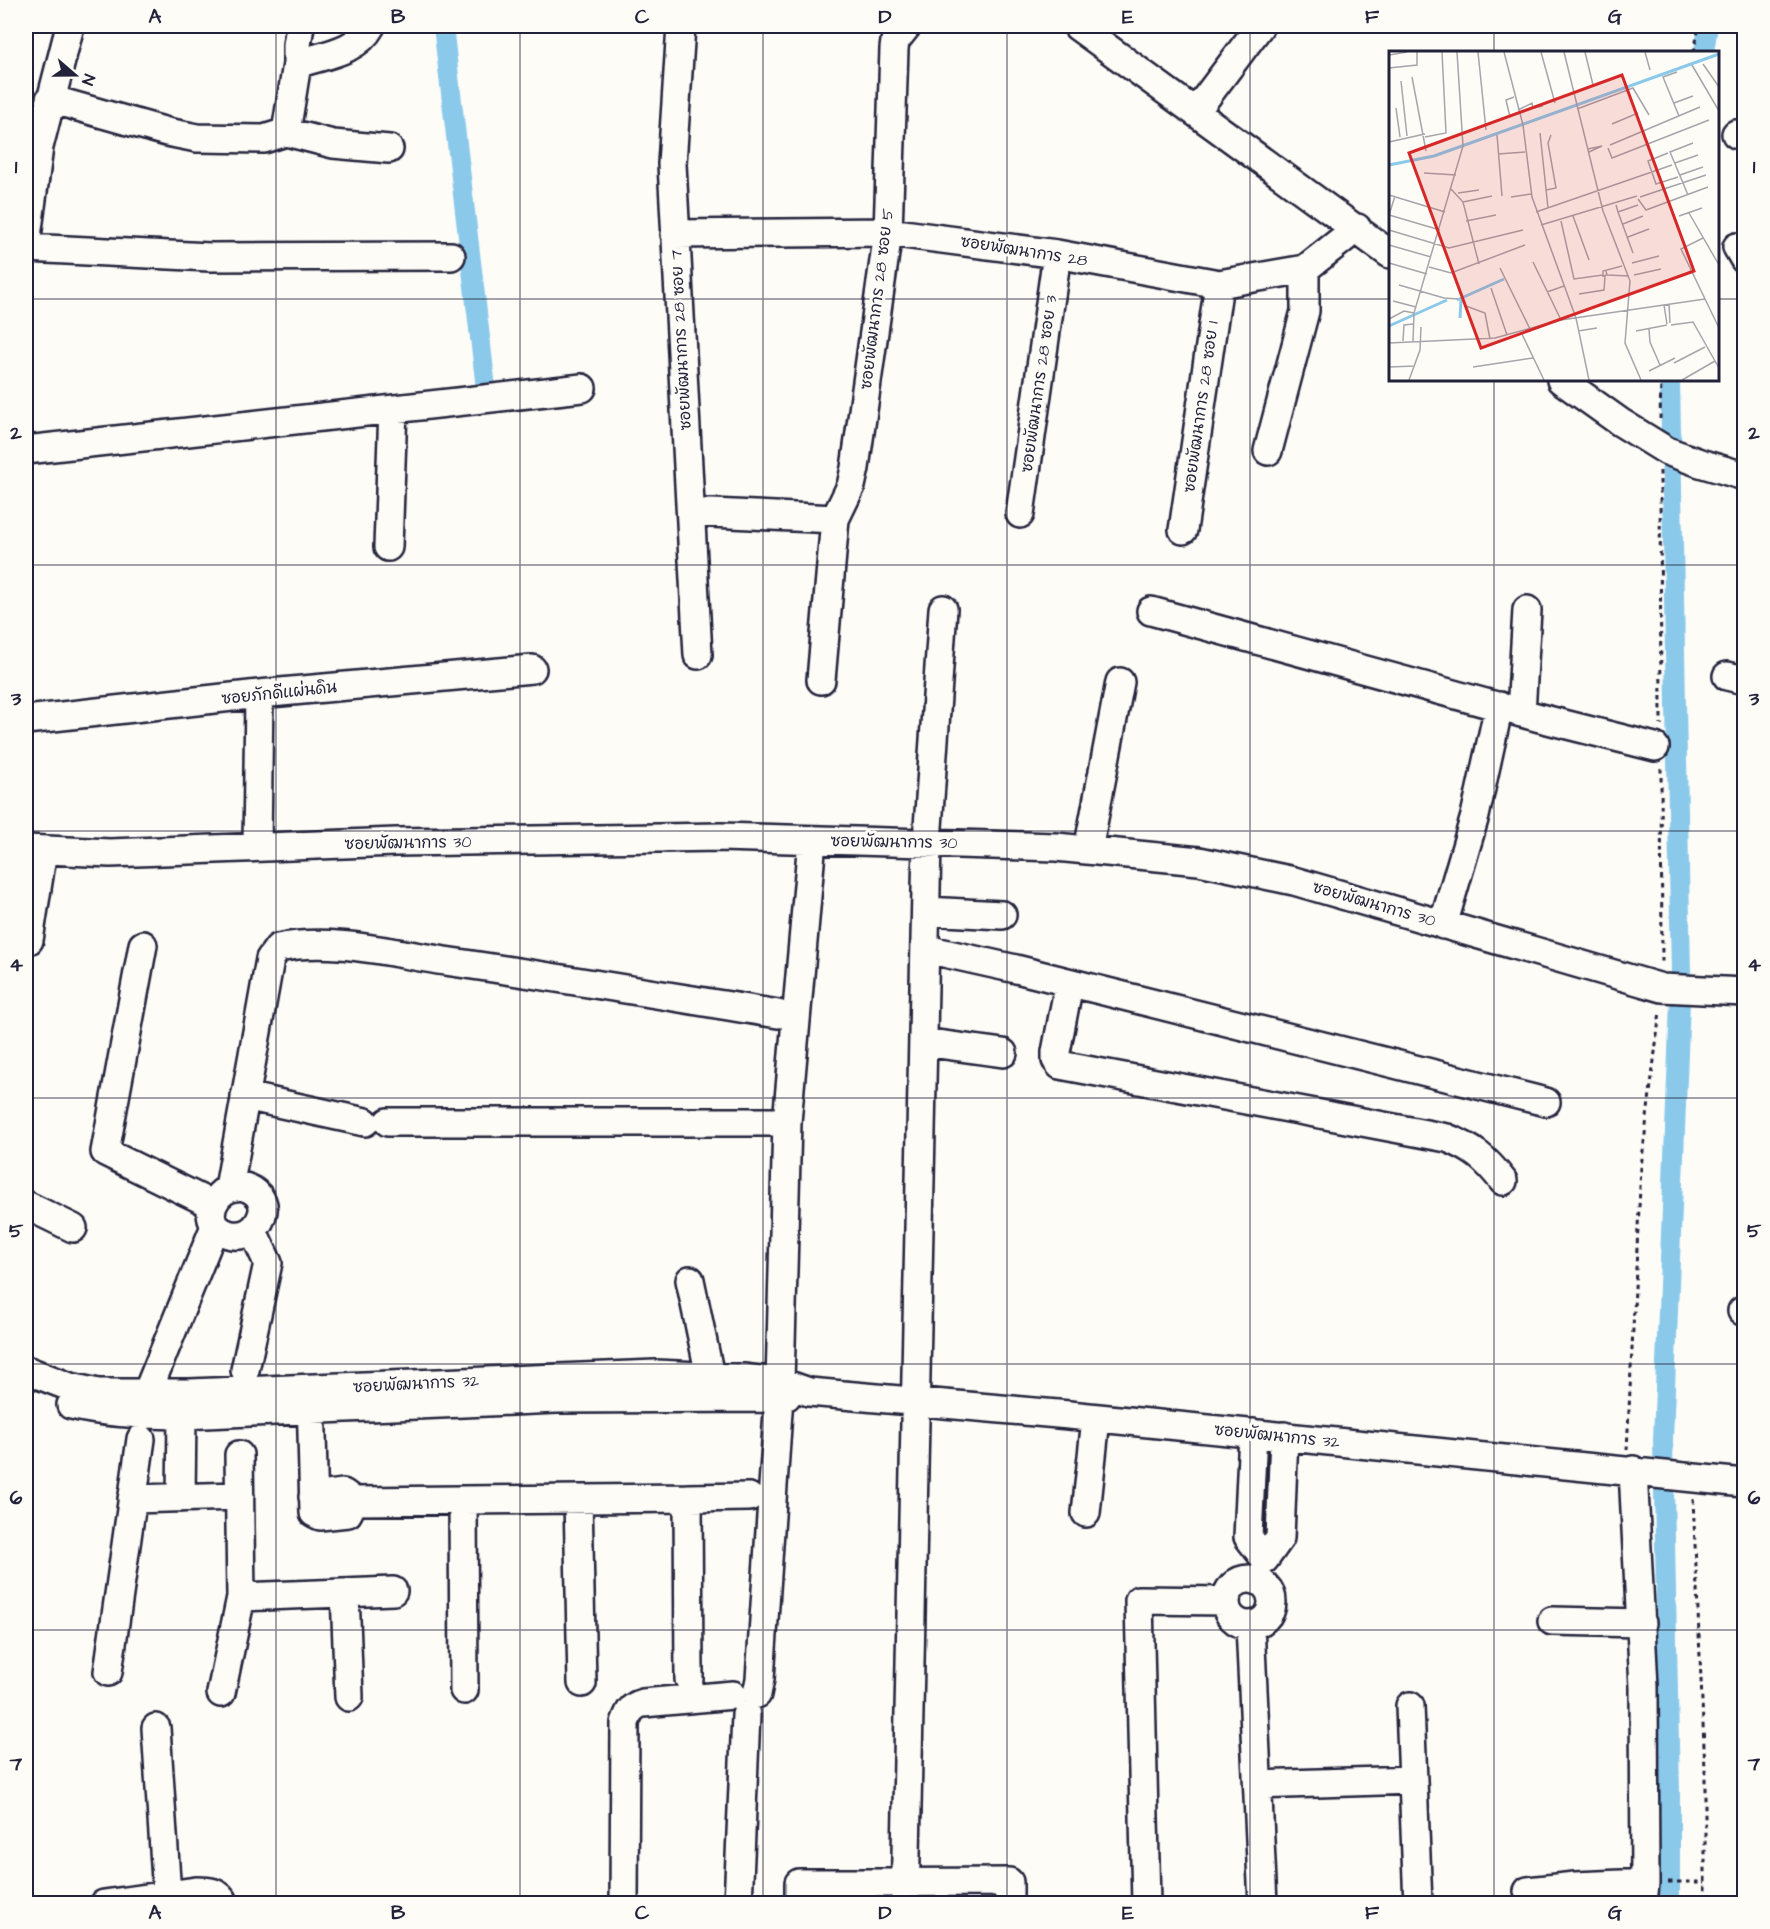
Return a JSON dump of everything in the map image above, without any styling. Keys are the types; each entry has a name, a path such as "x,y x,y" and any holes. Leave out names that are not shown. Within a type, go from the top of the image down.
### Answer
{"street":[{"path":"70,26 31,160 26,246 210,257 451,256"},
{"path":"286,132 297,64 300,26"},
{"path":"297,64 354,46 371,26"},
{"name":"ซอยพัฒนาการ 28 ซอย 7","path":"681,26 672,164 698,655"},
{"name":"ซอยพัฒนาการ 28 ซอย 5","path":"835,519 848,493 855,468 888,232 895,41 907,26"},
{"path":"1077,26 1197,111 1389,253"},
{"path":"1197,111 1260,26"},
{"path":"50,99 167,132 197,138 264,139 286,132 333,144 389,149"},
{"name":"ซอยพัฒนาการ 28","path":"675,234 888,232 1057,254 1219,284 1305,269 1357,228"},
{"name":"ซอยพัฒนาการ 28 ซอย 3","path":"1020,514 1057,254"},
{"path":"1268,451 1305,311 1305,269"},
{"name":"ซอยพัฒนาการ 28 ซอย 1","path":"1182,530 1219,284"},
{"path":"1562,381 1620,422 1663,448 1700,463 1744,476"},
{"path":"26,450 582,388"},
{"path":"388,547 393,409"},
{"path":"691,512 835,519 821,680"},
{"path":"904,1893 927,842 943,609"},
{"path":"1443,925 1474,816 1510,710 1527,610"},
{"path":"1151,611 1510,710 1659,747"},
{"name":"ซอยภักดีแผ่นดิน","path":"26,720 259,694 532,669"},
{"path":"1088,850 1120,682"},
{"path":"257,848 259,694"},
{"name":"ซอยพัฒนาการ 30","path":"34,849 111,853 396,842 721,837 1056,847 1199,861 1294,881 1662,988 1744,992"},
{"path":"738,1904 745,1701 760,1679 779,1390 787,1122 812,840"},
{"path":"29,940 34,849"},
{"path":"926,911 1002,915"},
{"path":"147,1393 219,1206 245,1096 270,959 278,948 299,944 345,946 778,1014"},
{"path":"143,945 105,1152 219,1206"},
{"path":"926,949 1016,969 1546,1102"},
{"path":"1070,984 1056,1052 1056,1060 1060,1065 1447,1138 1466,1145 1488,1162 1503,1180"},
{"path":"924,1042 1004,1053"},
{"path":"245,1096 377,1122 787,1122"},
{"path":"249,1188 264,1204 263,1212 253,1231 245,1235 232,1235 220,1230 219,1206 249,1188"},
{"path":"26,1205 72,1228"},
{"path":"245,1370 268,1263 253,1231"},
{"path":"690,1280 710,1376"},
{"name":"ซอยพัฒนาการ 32","path":"26,1370 70,1387 98,1393 311,1400"},
{"name":"ซอยพัฒนาการ 32","path":"556,1388 656,1374 743,1378 779,1390"},
{"name":"ซอยพัฒนาการ 32","path":"26,1388 55,1401 92,1410 182,1415 311,1400 556,1388 779,1390 1253,1433 1744,1483"},
{"path":"311,1400 313,1497 343,1493 354,1501 749,1497"},
{"path":"181,1498 182,1415"},
{"path":"1086,1513 1095,1418"},
{"path":"1253,1433 1248,1538 1262,1570 1272,1606 1264,1619 1250,1625 1236,1621 1227,1609 1227,1593 1237,1582 1252,1579 1262,1570 1280,1538 1284,1436"},
{"path":"108,1672 141,1438"},
{"path":"221,1693 241,1597 239,1455"},
{"path":"1528,1891 1651,1889 1634,1470"},
{"path":"132,1499 240,1496"},
{"path":"688,1498 688,1679"},
{"path":"578,1499 582,1683"},
{"path":"464,1500 464,1690"},
{"path":"241,1597 393,1591"},
{"path":"345,1593 349,1696"},
{"path":"1146,1904 1139,1600 1226,1601"},
{"path":"1552,1621 1642,1623"},
{"path":"1250,1625 1263,1904"},
{"path":"624,1904 625,1723 629,1712 634,1706 643,1703 745,1701"},
{"path":"1410,1706 1418,1904"},
{"path":"156,1728 167,1895"},
{"path":"1258,1785 1413,1780"},
{"path":"799,1904 799,1883 904,1893 1009,1882 1009,1904"},
{"path":"104,1904 196,1891 219,1895 225,1904"}],"path":[{"path":"1694,51 1699,26"},
{"path":"1634,1470 1641,1167 1662,988 1659,747 1663,448 1660,381"},
{"path":"1684,1476 1705,1769 1704,1904"},
{"path":"1651,1889 1705,1882"}],"waterway":[{"path":"443,26 486,388"},
{"path":"1704,51 1708,26"},
{"path":"1670,381 1681,975 1663,1440 1670,1904"}]}
